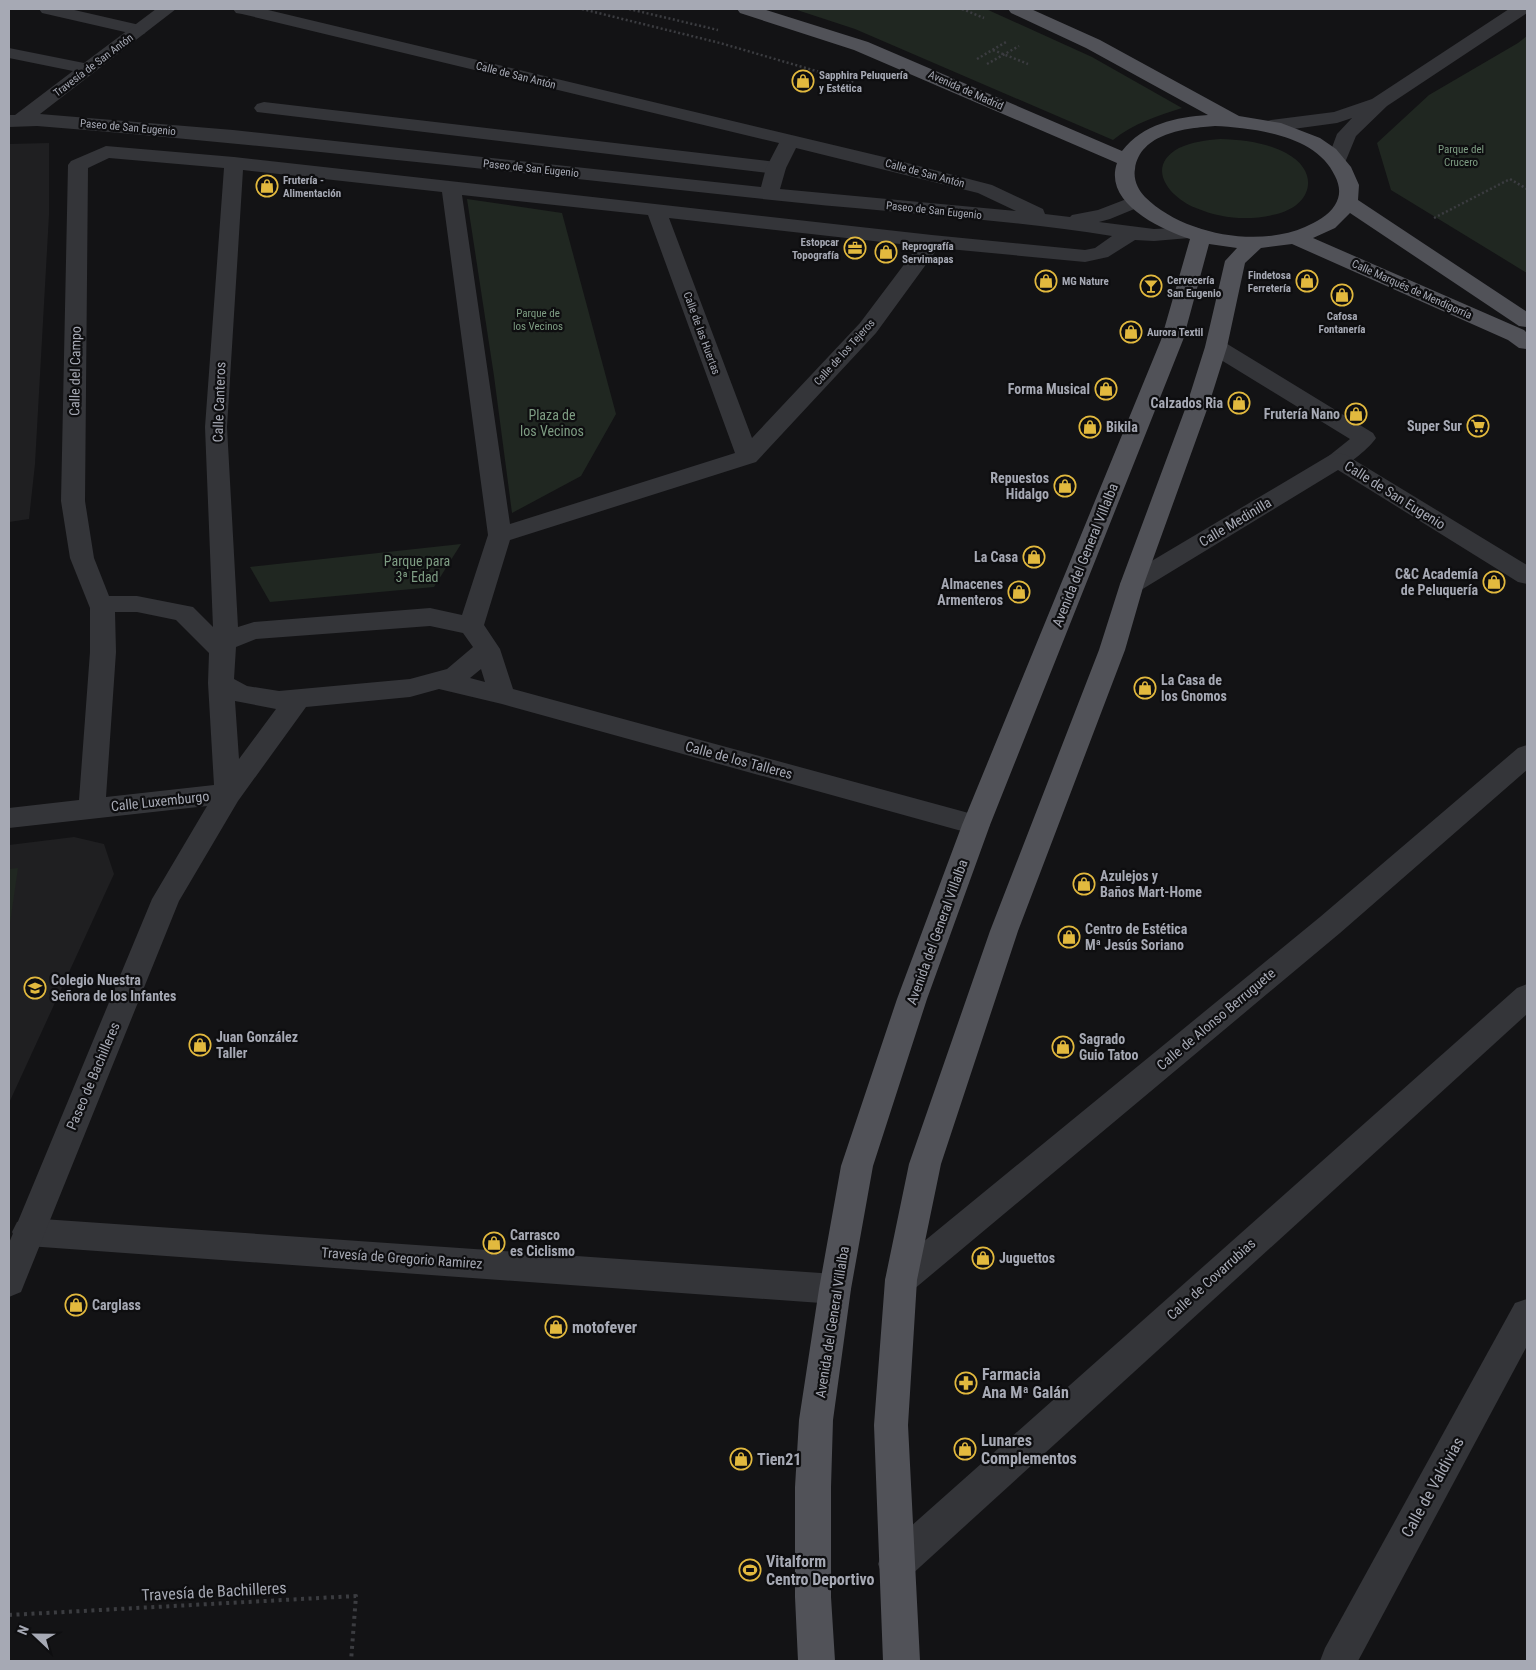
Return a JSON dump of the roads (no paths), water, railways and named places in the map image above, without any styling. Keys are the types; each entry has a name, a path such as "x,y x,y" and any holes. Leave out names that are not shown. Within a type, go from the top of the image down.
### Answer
{"main road":[{"name":"Avenida de Madrid","path":"746,9 861,46 1127,160"},
{"path":"1017,9 1093,44 1234,120"},
{"path":"1234,120 1271,126 1298,135 1320,147 1337,161 1346,174 1350,188 1347,202 1337,216 1321,227 1295,238 1238,242 1198,235 1171,225 1152,214 1137,201 1128,188 1124,174 1127,160 1141,142 1165,129 1197,121 1234,120"},
{"name":"Calle Marqués de Mendigorría","path":"1347,202 1527,321"},
{"name":"Avenida del General Villalba","path":"816,1661 813,1597 813,1487 816,1420 835,1290 857,1166 912,999 976,824 1172,340 1198,235"},
{"name":"Calle Marqués de Mendigorría","path":"1295,238 1508,332 1527,343"},
{"path":"902,1661 891,1425 901,1280 925,1164 1004,931 1112,650 1132,584 1198,404 1216,347 1235,261 1256,242"}],"street":[{"path":"48,9 138,30"},
{"name":"Travesía de San Antón","path":"14,121 88,69 167,9"},
{"name":"Calle de San Antón","path":"242,9 264,11 985,189 1053,221"},
{"path":"1337,161 1347,134 1380,102 1521,9"},
{"path":"9,52 88,69"},
{"path":"1271,126 1337,117 1380,102"},
{"path":"264,108 776,168"},
{"name":"Paseo de San Eugenio","path":"14,121 37,120 233,136 769,194 1053,221 1131,233 1198,235"},
{"path":"769,194 776,168 790,142"},
{"name":"Paseo de San Eugenio","path":"106,152 234,163 451,186 932,241 1085,256 1101,253 1131,233"},
{"name":"Calle del Campo","path":"92,808 102,652 101,604 82,558 72,501 78,165 106,152"},
{"name":"Calle Canteros","path":"224,646 216,427 234,163"},
{"path":"451,186 500,535 471,626"},
{"name":"Paseo de San Eugenio","path":"1053,221 1103,215 1137,201"},
{"name":"Calle de las Huertas","path":"656,210 748,457"},
{"name":"Calle de los Tejeros","path":"748,457 868,328 932,241"},
{"name":"Calle de San Eugenio","path":"1216,347 1365,438 1338,460 1527,576"},
{"path":"500,535 748,457"},
{"name":"Calle Medinilla","path":"1132,584 1338,460"},
{"path":"430,617 483,588"},
{"path":"101,604 137,604 184,613 224,646"},
{"path":"224,646 254,631 430,617 471,626 487,649 502,695"},
{"path":"224,646 221,683 228,794"},
{"path":"221,683 241,694 279,700 410,688 456,676 487,649"},
{"name":"Calle de los Talleres","path":"438,680 502,695 976,824"},
{"name":"Paseo de Bachilleres","path":"9,1282 166,899 228,794 299,698"},
{"name":"Calle de Alonso Berruguete","path":"901,1280 1330,925 1527,755"},
{"name":"Calle Luxemburgo","path":"92,808 228,794"},
{"path":"9,818 92,808"},
{"name":"Calle de Covarrubias","path":"896,1564 1520,1011"},
{"name":"Travesía de Gregorio Ramirez","path":"28,1232 835,1290"},
{"name":"Calle de Valdivias","path":"1338,1661 1527,1314"}],"place":[{"name":"Sapphira Peluquería y Estética","path":"803,81"},
{"name":"Frutería - Alimentación","path":"267,186"},
{"name":"Estopcar Topografía","path":"855,248"},
{"name":"Reprografía Servimapas","path":"886,252"},
{"name":"MG Nature","path":"1046,281"},
{"name":"Findetosa Ferretería","path":"1307,281"},
{"name":"Cervecería San Eugenio","path":"1151,286"},
{"name":"Cafosa Fontanería","path":"1342,295"},
{"name":"Aurora Textil","path":"1131,332"},
{"name":"Forma Musical","path":"1106,389"},
{"name":"Calzados Ria","path":"1239,403"},
{"name":"Frutería Nano","path":"1356,414"},
{"name":"Super Sur","path":"1478,426"},
{"name":"Bikila","path":"1090,427"},
{"name":"Repuestos Hidalgo","path":"1065,486"},
{"name":"La Casa","path":"1034,557"},
{"name":"C&C Academía de Peluquería","path":"1494,582"},
{"name":"Almacenes Armenteros","path":"1019,592"},
{"name":"La Casa de los Gnomos","path":"1145,688"},
{"name":"Azulejos y Baños Mart-Home","path":"1084,884"},
{"name":"Centro de Estética Mª Jesús Soriano","path":"1069,937"},
{"name":"Colegio Nuestra Señora de los Infantes","path":"35,988"},
{"name":"Juan González Taller","path":"200,1045"},
{"name":"Sagrado Guio Tatoo","path":"1063,1047"},
{"name":"Carrasco es Ciclismo","path":"494,1243"},
{"name":"Juguettos","path":"983,1258"},
{"name":"Carglass","path":"76,1305"},
{"name":"motofever","path":"556,1327"},
{"name":"Farmacia Ana Mª Galán","path":"966,1383"},
{"name":"Lunares Complementos","path":"965,1449"},
{"name":"Tien21","path":"741,1459"},
{"name":"Vitalform Centro Deportivo","path":"750,1570"}],"park label":[{"name":"Parque del Crucero","path":"1461,155"},
{"name":"Parque de los Vecinos","path":"538,319"},
{"name":"Plaza de los Vecinos","path":"552,424"},
{"name":"Parque para 3ª Edad","path":"417,570"}]}
